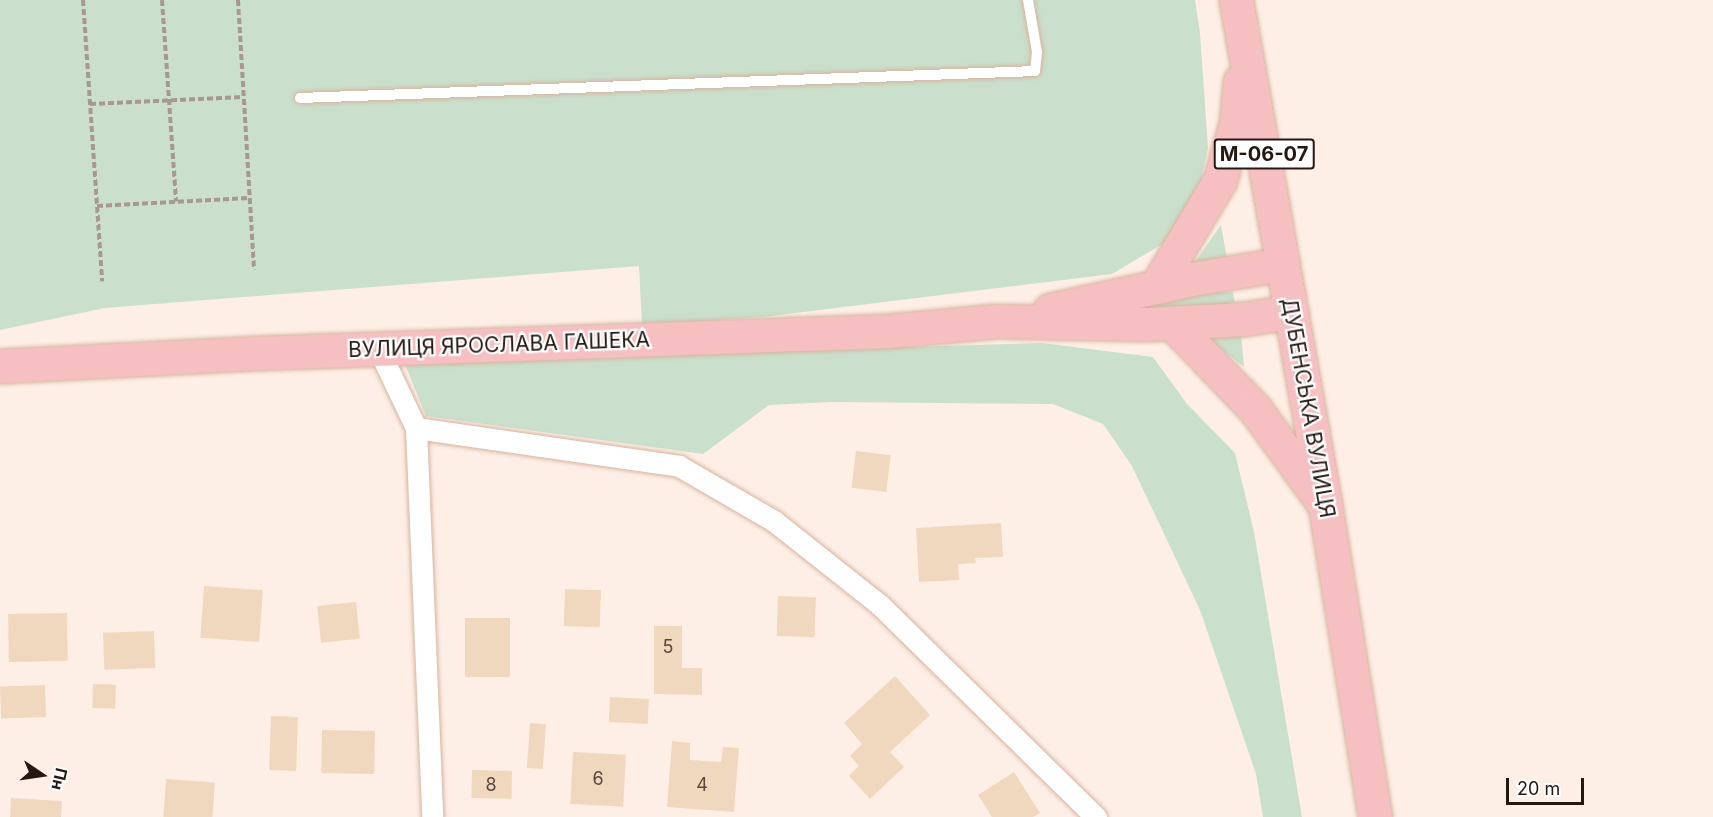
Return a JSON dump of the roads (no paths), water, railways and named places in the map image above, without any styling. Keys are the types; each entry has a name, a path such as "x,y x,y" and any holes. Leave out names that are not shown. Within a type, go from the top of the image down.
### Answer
{"main road":[{"name":"ДУБЕНСЬКА ВУЛИЦЯ","path":"1236,0 1325,505 1375,817"},
{"path":"1156,287 1220,180 1236,124 1245,43"},
{"name":"ВУЛИЦЯ ЯРОСЛАВА ГАШЕКА","path":"997,321 1156,287 1283,264"},
{"name":"ВУЛИЦЯ ЯРОСЛАВА ГАШЕКА","path":"0,366 887,330 997,321 1172,323 1243,319 1291,312"},
{"path":"1172,323 1255,409 1325,505"}],"street":[{"path":"379,350 416,428 432,817"},
{"path":"416,428 679,466 774,521 880,605 1096,817"}],"lane":[{"path":"300,98 1035,71 1037,52 1028,0"}]}
